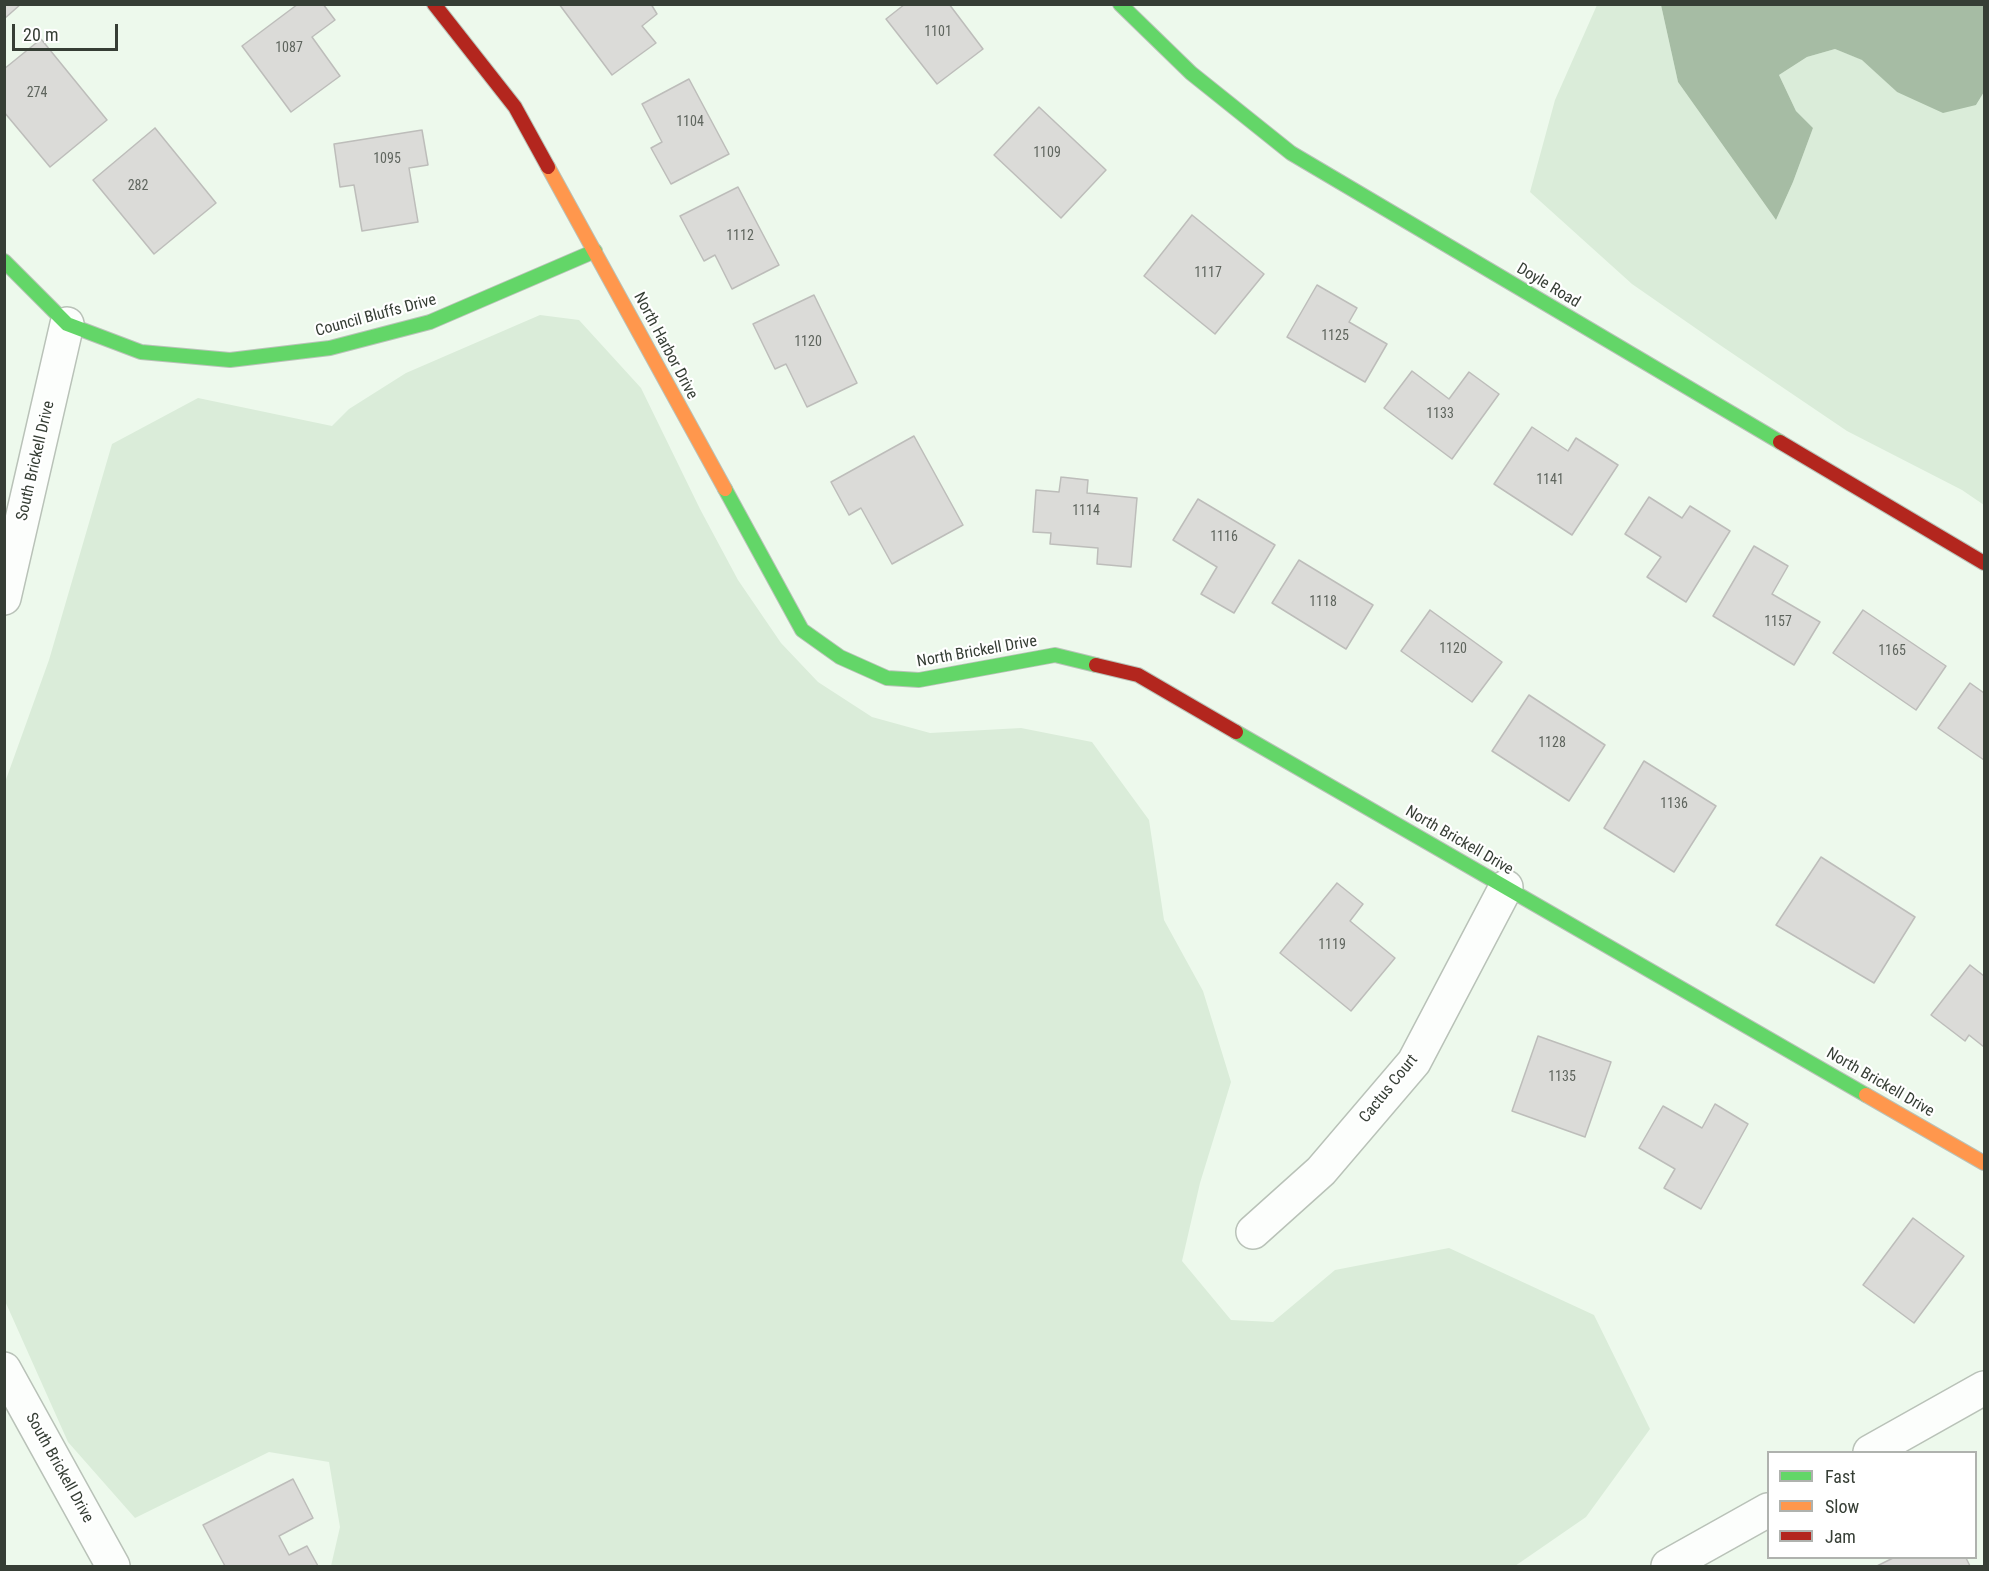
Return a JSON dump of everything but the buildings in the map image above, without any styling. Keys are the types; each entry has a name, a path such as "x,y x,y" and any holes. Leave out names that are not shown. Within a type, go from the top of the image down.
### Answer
{"street":[{"name":"North Harbor Drive","path":"434,4 515,107 802,630 840,657 887,678"},
{"name":"Doyle Road","path":"1120,4 1191,73 1291,153 1984,563"},
{"name":"Council Bluffs Drive","path":"4,261 67,324 141,352 230,360 330,348 430,322 595,251"},
{"name":"South Brickell Drive","path":"4,598 67,324"},
{"name":"North Brickell Drive","path":"887,678 919,680 1054,655 1138,675 1984,1163"},
{"name":"Cactus Court","path":"1253,1232 1321,1171 1414,1062 1506,887"},
{"name":"South Brickell Drive","path":"4,1369 113,1566"},
{"path":"1872,1451 1984,1388"},
{"path":"1668,1566 1767,1511"}],"shaded area":[{"path":"1597,5 1661,5 1678,82 1776,220 1813,128 1796,111 1779,75 1807,57 1835,49 1863,60 1897,92 1976,105 1984,92 1984,505 1962,490 1847,431 1717,343 1632,284 1530,192 1555,100"},
{"path":"1661,5 1984,5 1984,92 1976,105 1943,113 1897,92 1862,60 1835,49 1807,57 1779,75 1796,111 1813,128 1776,220 1678,82"},
{"path":"540,315 579,320 641,388 700,509 738,580 781,643 818,682 872,717 930,733 1021,728 1092,742 1149,820 1164,920 1203,991 1231,1082 1200,1183 1182,1261 1231,1320 1273,1322 1335,1270 1449,1248 1594,1315 1650,1429 1586,1517 1515,1566 331,1566 340,1527 329,1462 269,1452 135,1518 68,1442 5,1301 4,785 49,660 112,444 198,398 332,426 349,409 406,373"}],"traffic: fast":[{"path":"1120,4 1191,73 1291,153 1780,442"},
{"path":"4,261 67,324 141,352 230,360 330,348 430,322 595,251"},
{"path":"725,489 802,630 840,657 887,678 919,680 1055,655 1096,665"},
{"path":"1236,732 1866,1095"}],"traffic: slow":[{"path":"548,167 725,489"},
{"path":"1866,1095 1984,1163"}],"traffic: jam":[{"path":"434,4 515,107 548,167"},
{"path":"1780,442 1984,563"},
{"path":"1096,665 1138,675 1236,732"}]}
